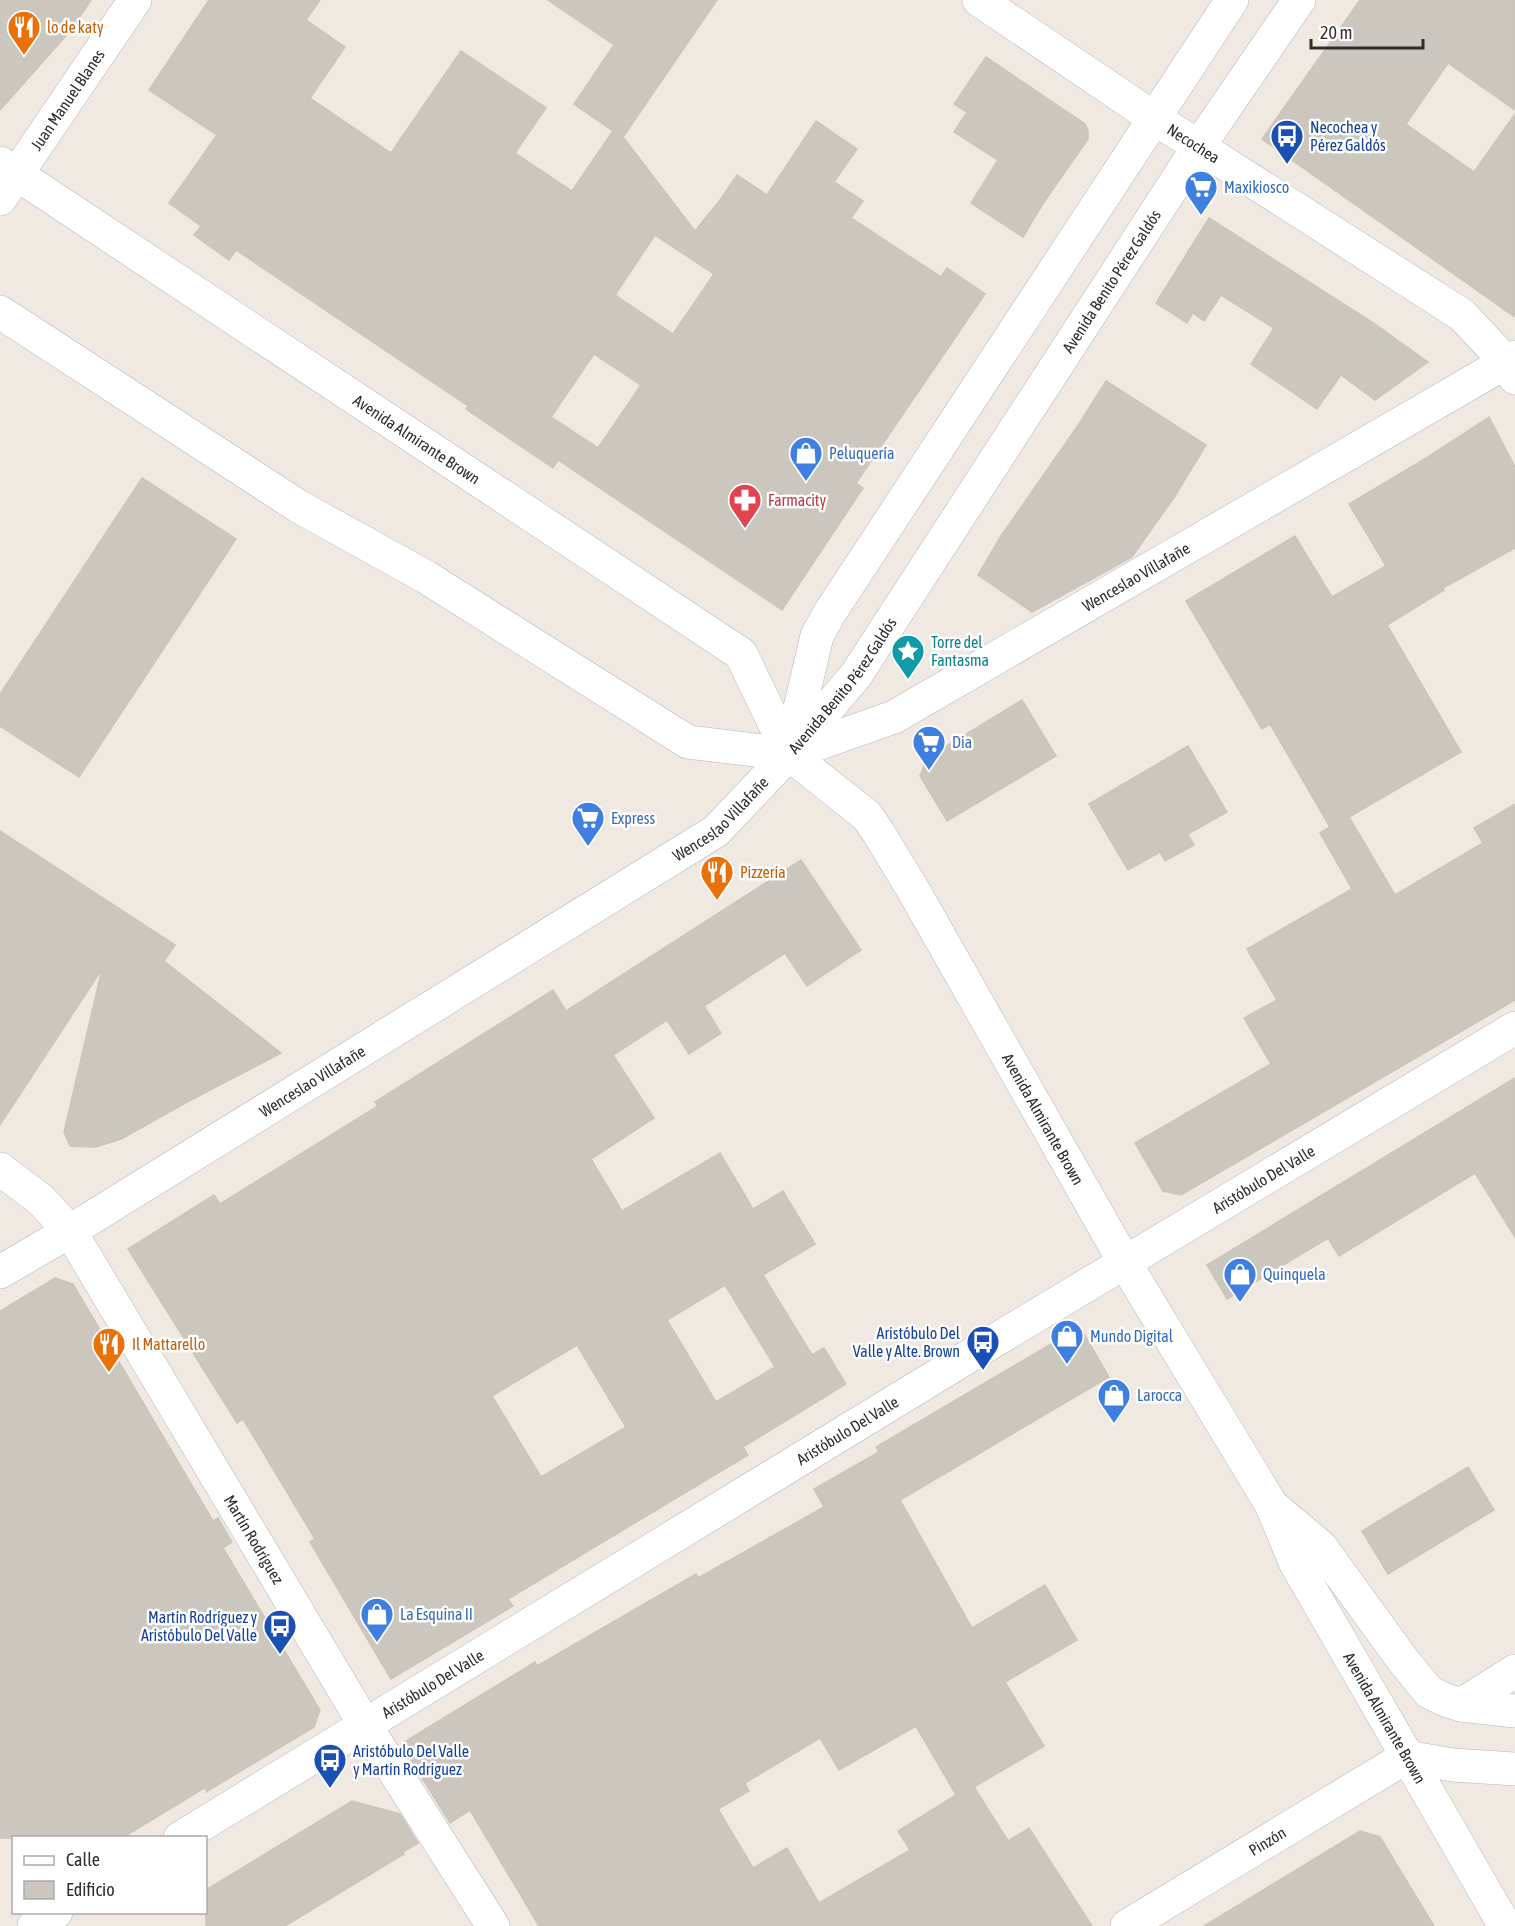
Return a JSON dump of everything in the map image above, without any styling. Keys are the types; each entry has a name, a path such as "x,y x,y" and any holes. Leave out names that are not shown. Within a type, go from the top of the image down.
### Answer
{"street":[{"name":"Juan Manuel Blanes","path":"6,179 135,0"},
{"name":"Necochea","path":"979,0 1154,118 1462,315 1512,366"},
{"name":"Avenida Benito Pérez Galdós","path":"789,754 817,636 1232,0"},
{"name":"Avenida Benito Pérez Galdós","path":"789,754 856,675 1199,146 1299,0"},
{"name":"Avenida Almirante Brown","path":"6,179 741,654 789,754 867,816 912,888 1125,1263 1272,1506 1295,1562 1505,1926"},
{"path":"0,312 298,507 426,577 688,742 789,754"},
{"name":"Wenceslao Villafañe","path":"0,1272 70,1231 716,831 789,754 894,717 1512,366"},
{"name":"Aristóbulo Del Valle","path":"183,1836 1515,1028"},
{"name":"Martín Rodríguez","path":"0,1169 41,1200 70,1231 365,1725 493,1926"},
{"name":"Avenida Almirante Brown","path":"1272,1506 1321,1547 1402,1659 1429,1692 1443,1700 1461,1705 1515,1711"},
{"path":"1461,1705 1515,1671"},
{"path":"1406,1757 1453,1765 1515,1769"},
{"name":"Pinzón","path":"1127,1926 1406,1757"},
{"path":"34,1926 53,1914"}],"building":[{"name":"lo de katy","path":"0,0 91,0 71,30 0,110"},
{"path":"209,0 320,0 306,20 345,47 310,98 391,153 461,51 546,108 515,153 572,191 613,131 574,104 614,45 548,0 717,0 623,137 695,231 737,175 767,195 816,121 857,149 834,182 863,201 851,218 941,277 947,268 985,294 856,483 863,488 782,610 558,460 553,468 466,409 468,406 236,250 229,260 194,235 201,226 169,203 217,135 149,90","holes":["655,235 714,274 673,334 615,295","594,354 641,385 598,448 551,417"]},
{"path":"1360,0 1515,0 1515,110 1448,63 1406,124 1474,172 1515,114 1515,317 1262,139"},
{"path":"986,57 1085,124 1088,131 1088,139 1044,202 1023,237 971,203 998,160 954,132 967,112 954,104"},
{"path":"1209,218 1372,322 1428,362 1375,400 1341,375 1317,409 1251,364 1274,328 1221,295 1204,321 1193,313 1187,323 1156,303"},
{"path":"1106,381 1206,445 1175,496 1132,557 1032,612 978,575 1001,536"},
{"path":"1489,417 1515,467 1515,548 1443,588 1444,590 1387,625 1461,752 1349,817 1395,895 1483,843 1474,828 1515,804 1515,1000 1181,1195 1163,1191 1135,1143 1271,1064 1244,1018 1277,1000 1247,949 1352,889 1320,833 1330,827 1270,724 1262,729 1186,601 1295,536 1332,597 1386,566 1349,504"},
{"path":"142,478 236,539 79,777 0,726 0,694"},
{"path":"1022,700 1056,756 947,821 920,776 927,758"},
{"path":"1188,746 1227,812 1188,834 1194,845 1165,861 1160,852 1128,870 1089,804"},
{"path":"0,831 175,945 164,961 281,1053 121,1139 96,1147 70,1146 64,1132 102,969 0,1125"},
{"path":"801,860 861,950 807,986 785,953 704,1006 721,1033 689,1054 667,1020 613,1055 654,1118 591,1159 622,1211 720,1153 753,1209 783,1191 815,1244 763,1275 812,1355 824,1348 846,1384 743,1447 748,1455 508,1599 513,1606 391,1679 310,1542 315,1539 243,1419 237,1423 128,1249 214,1195 220,1204 378,1106 375,1102 553,990 566,1011","holes":["725,1285 775,1367 716,1402 667,1320","577,1345 626,1427 541,1477 492,1396"]},
{"path":"1515,1078 1515,1237 1475,1173 1339,1256 1328,1238 1227,1299 1207,1265"},
{"path":"55,1278 73,1284 213,1521 218,1518 232,1542 223,1548 320,1710 314,1727 206,1792 206,1787 125,1836 12,1836 12,1838 0,1838 0,1311"},
{"path":"1080,1327 1109,1377 900,1500 972,1628 1045,1585 1077,1640 1005,1682 1044,1746 974,1787 1008,1841 1029,1828 1092,1926 539,1926 470,1810 450,1823 401,1744 535,1662 537,1666 696,1574 698,1578 824,1507 814,1489 879,1452 876,1447","holes":["916,1726 956,1795 898,1831 910,1850 819,1903 787,1848 753,1868 718,1809 749,1791 745,1783 820,1738 839,1770"]},
{"path":"1468,1467 1494,1510 1388,1574 1362,1531"},
{"path":"352,1801 400,1814 418,1843 403,1852 404,1854 285,1926 206,1926 207,1889"},
{"path":"1360,1831 1380,1837 1434,1926 1204,1926"}],"place":[{"name":"lo de katy","path":"24,56"},
{"name":"Necochea y Pérez Galdós","path":"1287,165"},
{"name":"Maxikiosco","path":"1201,216"},
{"name":"Peluquería","path":"806,482"},
{"name":"Farmacity","path":"745,529"},
{"name":"Torre del Fantasma","path":"908,680"},
{"name":"Dia","path":"929,771"},
{"name":"Express","path":"588,847"},
{"name":"Pizzería","path":"717,901"},
{"name":"Quinquela","path":"1240,1303"},
{"name":"Mundo Digital","path":"1067,1365"},
{"name":"Aristóbulo Del Valle y Alte. Brown","path":"983,1371"},
{"name":"Il Mattarello","path":"109,1373"},
{"name":"Larocca","path":"1114,1424"},
{"name":"La Esquina II","path":"377,1643"},
{"name":"Martín Rodríguez y Aristóbulo Del Valle","path":"280,1655"},
{"name":"Aristóbulo Del Valle y Martín Rodríguez","path":"330,1789"}]}
